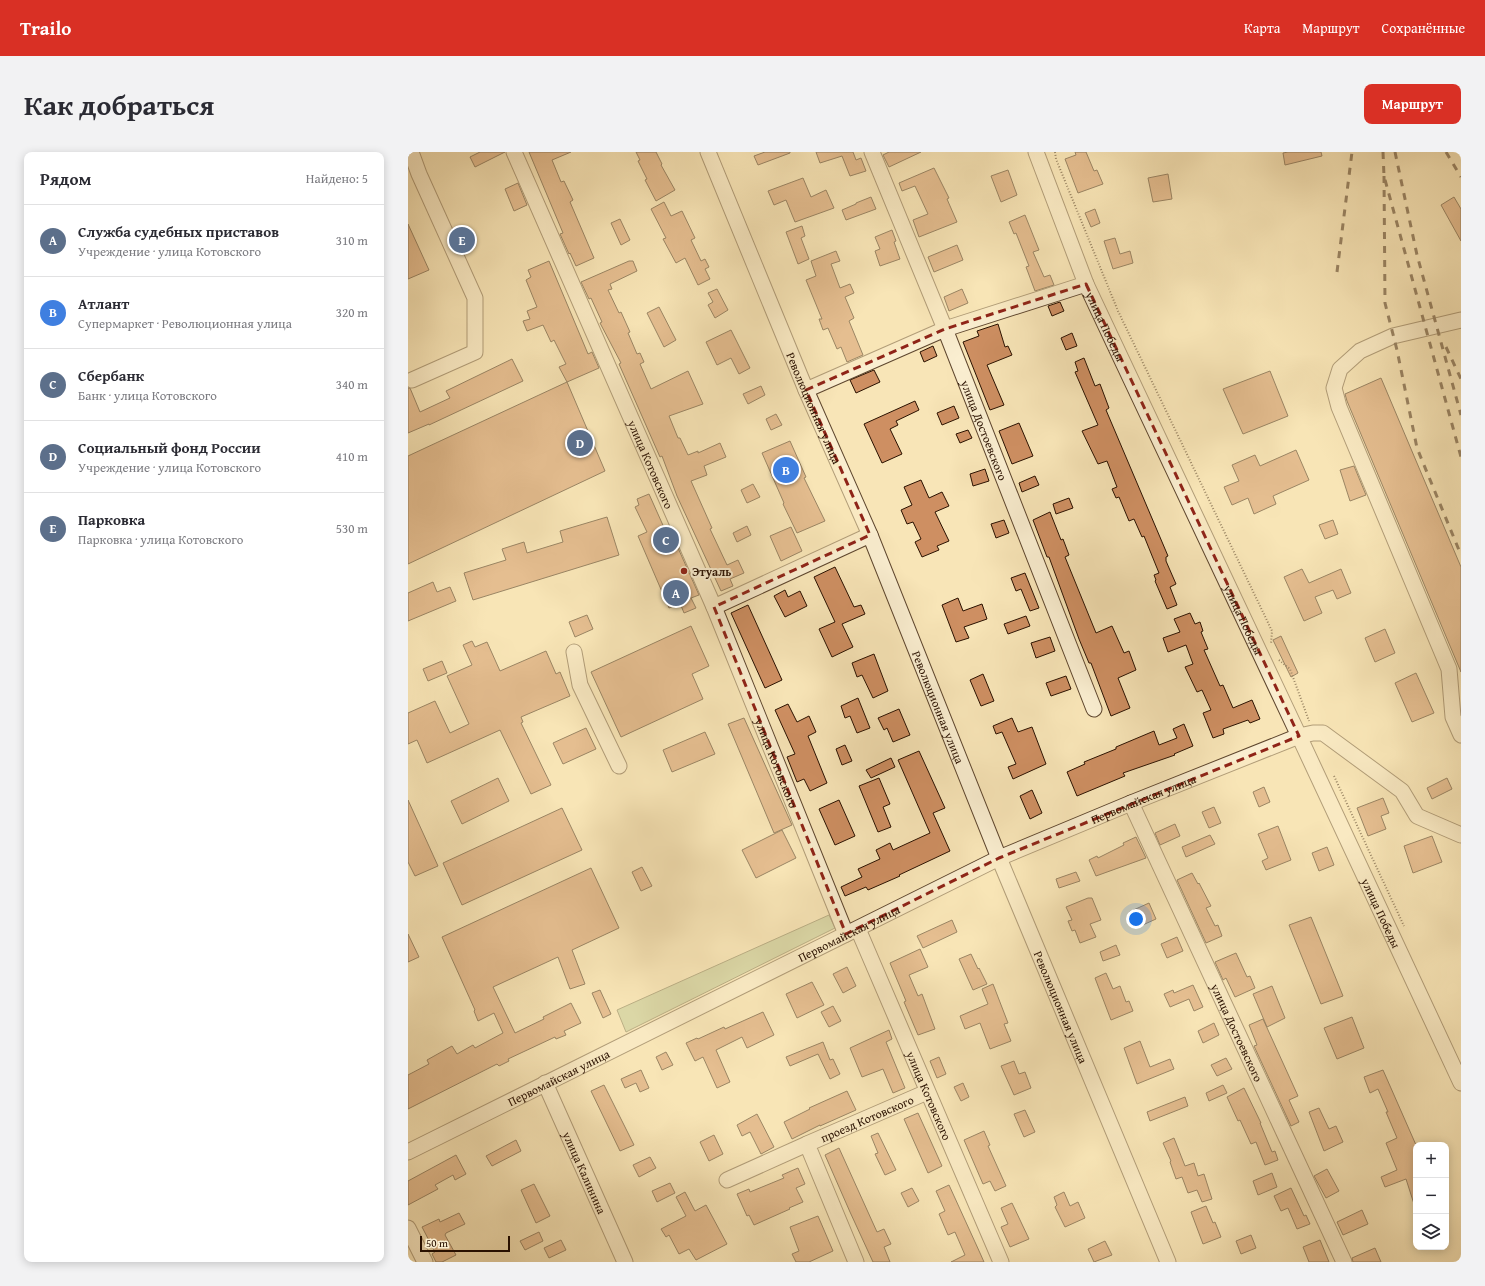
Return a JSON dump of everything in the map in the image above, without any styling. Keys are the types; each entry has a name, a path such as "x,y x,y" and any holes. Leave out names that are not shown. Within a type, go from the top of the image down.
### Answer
{"street":[{"path":"411,152 419,174 475,298 475,352 412,380"},
{"name":"улица Котовского","path":"514,152 714,607 852,932 927,1092 1001,1262"},
{"name":"Революционная улица","path":"708,152 806,390 870,535 999,858 1168,1262"},
{"name":"улица Достоевского","path":"872,152 944,329 1094,709"},
{"name":"улица Победы","path":"1036,152 1086,284 1306,734 1461,1083"},
{"path":"806,390 944,329 1086,284"},
{"path":"1461,320 1393,336 1360,351 1340,369 1334,388 1339,407 1449,669 1453,717 1461,735"},
{"path":"714,607 870,535"},
{"path":"574,652 580,685 619,766"},
{"path":"1306,734 1323,733 1402,791 1417,816 1461,835"},
{"name":"Первомайская улица","path":"408,1152 999,858 1306,734"},
{"name":"улица Достоевского","path":"1132,803 1344,1262"},
{"name":"улица Калинина","path":"545,1083 625,1262"},
{"name":"проезд Котовского","path":"727,1180 927,1092"},
{"name":"проезд Котовского","path":"807,1144 856,1262"},
{"path":"408,1228 424,1262"}],"path":[{"path":"1055,152 1056,159 1118,311 1262,608 1272,631 1271,643 1274,649"},
{"path":"1277,656 1280,662 1290,669 1306,734"},
{"path":"1332,773 1405,929"}],"highlighted area":[{"path":"1086,284 1299,736 999,858 846,934 714,607 870,535 806,390 945,329"}],"green space":[{"path":"829,915 835,928 626,1032 617,1010"}],"building":[{"path":"480,152 505,152 475,167 470,157"},
{"path":"529,152 571,152 552,160 561,182 564,181 573,200 570,202 594,258 576,266 560,234 563,233"},
{"path":"636,152 656,152 662,164 661,165 675,190 656,201 645,180 647,179 638,161 640,160"},
{"path":"765,152 790,153 758,165 754,156"},
{"path":"816,152 853,152 856,160 861,158 866,171 850,176 842,156 820,163"},
{"path":"889,152 921,152 889,167 883,155"},
{"path":"1075,152 1086,152 1094,171 1097,170 1103,184 1078,193 1065,159 1076,155"},
{"path":"1321,152 1322,156 1285,165 1283,153"},
{"path":"934,168 949,198 947,199 957,222 919,237 913,220 928,214 915,186 902,191 899,183"},
{"path":"1008,170 1017,195 1001,202 991,176"},
{"path":"1168,174 1172,199 1153,202 1148,178"},
{"path":"803,178 811,197 826,190 834,208 795,222 786,200 774,205 768,191"},
{"path":"518,183 527,205 514,211 505,189"},
{"path":"871,197 876,209 846,220 842,210"},
{"path":"1454,197 1461,209 1461,241 1441,205"},
{"path":"664,202 671,216 682,211 695,238 691,240 701,261 705,259 709,267 705,269 710,279 698,285 685,258 676,263 663,239 666,238 651,209"},
{"path":"1095,209 1100,223 1091,227 1085,213"},
{"path":"1025,215 1039,250 1033,252 1044,277 1050,275 1054,285 1035,291 1026,267 1029,266 1016,233 1014,234 1009,222"},
{"path":"620,219 630,240 621,245 611,223"},
{"path":"408,224 429,270 408,279"},
{"path":"802,226 805,236 801,238 809,259 798,264 786,232"},
{"path":"892,230 896,241 894,242 900,259 880,266 875,251 880,249 875,237"},
{"path":"1115,238 1120,254 1130,251 1133,263 1113,269 1104,241"},
{"path":"957,245 963,260 934,272 928,257"},
{"path":"836,251 840,261 831,264 840,288 850,284 854,293 845,297 854,318 849,321 863,355 847,362 841,347 837,349 828,328 823,330 819,319 822,319 806,280 816,276 811,261"},
{"path":"549,261 588,354 592,352 599,368 567,382 559,367 566,364 554,340 551,342 543,325 527,331 523,321 530,319 527,311 537,307 526,280 531,277 528,270"},
{"path":"629,261 633,261 637,271 610,284 612,289 608,290 619,313 621,312 630,332 628,333 637,354 640,353 644,362 640,364 651,389 688,371 703,404 669,416 678,438 680,438 688,455 698,451 698,453 720,443 726,457 704,466 707,475 691,481 712,528 710,529 727,565 738,560 744,573 730,579 733,586 721,591 677,496 662,456 660,457 619,364 621,363 600,323 602,322 591,298 589,299 581,282"},
{"path":"717,289 728,310 715,318 708,305 713,302 708,293"},
{"path":"962,289 968,303 949,311 944,297"},
{"path":"1060,302 1064,311 1052,316 1048,306"},
{"path":"659,307 676,340 664,347 647,313"},
{"path":"998,324 1005,347 1008,346 1012,355 987,365 1004,405 990,410 963,342 979,336 977,331"},
{"path":"731,330 750,368 739,374 731,358 717,365 706,342"},
{"path":"1072,333 1077,346 1066,350 1061,338"},
{"path":"933,346 937,356 924,362 920,352"},
{"path":"1084,358 1095,386 1100,384 1109,408 1106,410 1168,556 1166,557 1166,561 1176,584 1170,587 1177,605 1167,609 1155,581 1154,575 1159,573 1144,536 1142,537 1134,519 1129,521 1119,497 1116,498 1112,489 1117,487 1107,461 1098,464 1082,431 1098,425 1075,372 1078,371 1075,362"},
{"path":"512,359 523,381 429,425 408,433 408,388 410,388 420,412 450,398 446,391"},
{"path":"874,370 880,382 856,393 850,380"},
{"path":"1270,371 1288,416 1243,434 1223,389"},
{"path":"1381,378 1461,567 1461,672 1345,394"},
{"path":"567,382 605,471 408,564 408,456"},
{"path":"761,386 765,395 748,404 743,394"},
{"path":"915,401 919,410 896,421 898,425 890,429 902,454 882,463 864,424"},
{"path":"954,406 959,418 942,425 937,413"},
{"path":"776,414 782,425 771,430 766,419"},
{"path":"1019,423 1033,456 1012,464 999,431"},
{"path":"968,430 972,438 960,443 956,434"},
{"path":"790,441 806,477 804,478 825,521 797,533 783,504 784,503 762,453"},
{"path":"1296,450 1309,480 1273,496 1276,504 1254,514 1248,498 1232,505 1224,487 1239,481 1232,465 1255,455 1260,466"},
{"path":"1354,466 1366,495 1350,501 1340,470"},
{"path":"985,469 989,481 973,486 970,474"},
{"path":"1035,476 1039,485 1022,492 1019,483"},
{"path":"921,480 929,498 942,492 949,506 935,512 949,541 937,546 939,550 922,557 915,542 921,539 913,522 907,524 901,510 912,505 904,487"},
{"path":"753,484 760,497 747,503 741,490"},
{"path":"649,494 670,541 674,539 699,595 691,598 696,608 684,613 680,603 669,608 638,536 647,532 635,507 639,505 637,499"},
{"path":"1069,498 1073,508 1056,514 1053,504"},
{"path":"1050,512 1061,540 1063,539 1069,555 1065,557 1096,633 1112,626 1124,653 1129,651 1136,670 1118,678 1130,708 1111,716 1091,663 1089,663 1079,639 1049,557 1047,557 1033,520"},
{"path":"607,517 619,555 473,600 464,573 506,560 502,549 524,542 527,553 563,542 560,531"},
{"path":"1004,520 1009,533 996,538 991,524"},
{"path":"1333,520 1338,534 1325,539 1319,525"},
{"path":"747,526 751,535 737,542 733,533"},
{"path":"791,527 802,551 781,561 770,536"},
{"path":"835,567 854,607 861,605 865,614 842,624 853,647 832,657 819,629 835,622 814,577"},
{"path":"1302,569 1309,583 1341,569 1351,593 1337,599 1333,590 1315,597 1322,613 1304,621 1284,577"},
{"path":"1025,573 1039,608 1030,611 1021,589 1016,591 1011,578"},
{"path":"433,582 437,592 450,587 456,601 408,621 408,593"},
{"path":"785,590 788,597 800,591 807,606 785,617 774,596"},
{"path":"958,598 963,611 982,604 987,619 964,627 969,638 956,642 942,605"},
{"path":"748,605 782,680 765,688 731,613"},
{"path":"1190,613 1195,624 1200,622 1203,631 1201,632 1208,649 1204,650 1220,686 1223,685 1233,708 1252,700 1260,719 1250,723 1248,720 1223,729 1224,734 1213,738 1203,713 1211,710 1202,690 1197,692 1185,667 1193,664 1186,645 1168,652 1163,638 1180,632 1174,619"},
{"path":"587,615 593,629 575,637 569,622"},
{"path":"1026,616 1030,626 1008,634 1004,624"},
{"path":"691,626 709,666 692,674 703,699 621,737 591,672"},
{"path":"1385,629 1395,653 1375,662 1365,638"},
{"path":"1281,636 1298,673 1291,677 1273,640"},
{"path":"1050,637 1055,651 1036,658 1031,643"},
{"path":"472,641 475,647 487,642 500,671 546,651 556,674 560,672 570,696 521,717 523,722 521,723 551,785 531,794 500,730 427,763 417,740 408,744 408,713 435,701 450,733 469,724 447,676 472,665 463,645"},
{"path":"874,654 888,691 873,698 862,675 857,677 852,663"},
{"path":"442,661 447,673 428,681 423,669"},
{"path":"1416,673 1434,713 1412,722 1395,683"},
{"path":"983,674 994,701 981,706 970,680"},
{"path":"1066,676 1071,689 1051,696 1046,683"},
{"path":"858,698 870,728 857,733 850,716 845,718 841,706"},
{"path":"788,704 797,722 809,716 816,732 808,736 827,783 810,791 804,779 797,782 787,757 795,754 775,710"},
{"path":"899,709 910,735 893,742 887,728 884,730 878,718"},
{"path":"744,718 792,825 774,833 728,724"},
{"path":"1012,718 1018,732 1032,727 1046,764 1013,779 1008,767 1016,764 1002,732 996,734 993,726"},
{"path":"1184,724 1193,746 1174,754 1175,755 1123,773 1125,776 1077,796 1067,772 1085,764 1084,762 1154,731 1159,745 1177,738 1173,729"},
{"path":"586,728 596,749 563,764 553,743"},
{"path":"705,732 715,754 672,772 663,750"},
{"path":"845,745 852,761 842,765 836,749"},
{"path":"919,751 945,808 933,813 950,851 868,890 866,887 845,896 841,887 862,877 858,869 880,859 876,850 890,843 893,850 930,833 898,760"},
{"path":"891,758 895,767 871,778 866,770"},
{"path":"498,778 509,801 462,824 451,801"},
{"path":"879,778 890,804 883,807 891,827 878,832 859,786"},
{"path":"1447,778 1452,789 1432,799 1427,788"},
{"path":"1264,787 1270,802 1259,807 1253,792"},
{"path":"1032,790 1042,813 1030,819 1020,796"},
{"path":"1383,798 1389,813 1381,816 1386,829 1368,836 1357,808"},
{"path":"408,800 438,866 415,876 408,862"},
{"path":"839,800 855,836 835,845 819,809"},
{"path":"1214,807 1221,823 1209,828 1202,812"},
{"path":"562,808 582,850 462,905 443,863"},
{"path":"1175,824 1180,836 1160,845 1155,833"},
{"path":"1278,826 1291,860 1266,870 1262,861 1268,858 1258,834"},
{"path":"782,830 796,858 756,878 742,850"},
{"path":"1210,835 1215,844 1186,857 1182,847"},
{"path":"1432,836 1442,862 1413,873 1404,846"},
{"path":"1136,837 1146,858 1096,876 1089,860 1097,856 1098,858"},
{"path":"1327,847 1334,865 1319,871 1312,853"},
{"path":"642,867 652,886 641,891 632,872"},
{"path":"591,868 619,928 572,950 585,984 570,989 558,957 493,987 515,1033 544,1019 543,1017 571,1003 581,1023 564,1031 566,1035 556,1039 555,1037 508,1059 509,1061 499,1066 497,1064 408,1109 408,1075 429,1064 427,1060 452,1046 457,1054 473,1045 475,1048 503,1033 494,1013 478,1021 474,1011 475,1010 442,937"},
{"path":"1076,872 1080,881 1059,888 1056,879"},
{"path":"1192,873 1211,906 1206,908 1215,926 1218,925 1222,936 1206,943 1177,880"},
{"path":"1088,898 1092,898 1101,920 1090,924 1096,937 1080,943 1075,930 1072,931 1068,921 1072,920 1066,907"},
{"path":"1149,903 1156,919 1136,928 1129,912"},
{"path":"1311,917 1343,996 1321,1004 1289,925"},
{"path":"952,920 957,932 923,948 917,936"},
{"path":"408,934 419,957 408,962"},
{"path":"1177,937 1183,951 1167,958 1161,944"},
{"path":"1116,945 1120,955 1103,961 1100,952"},
{"path":"920,949 928,967 909,975 918,996 922,994 935,1029 918,1035 890,963"},
{"path":"1236,953 1247,977 1250,976 1255,988 1235,997 1226,978 1223,980 1215,962"},
{"path":"971,954 987,984 973,990 959,959"},
{"path":"847,967 856,986 843,993 833,974"},
{"path":"1106,973 1113,989 1120,986 1126,1002 1129,1001 1133,1011 1111,1020 1095,978"},
{"path":"812,982 824,1005 797,1018 786,994"},
{"path":"993,984 1008,1023 1004,1024 1011,1041 990,1049 980,1023 965,1029 960,1016 988,1004 982,989"},
{"path":"1193,985 1203,1007 1194,1011 1189,999 1170,1007 1164,994 1173,990 1174,993"},
{"path":"1272,986 1285,1018 1267,1027 1253,994"},
{"path":"600,990 611,1014 603,1018 592,993"},
{"path":"833,1006 841,1021 829,1027 821,1012"},
{"path":"763,1012 774,1035 747,1048 742,1037 716,1050 730,1082 717,1088 703,1057 695,1061 686,1043 724,1027 725,1029"},
{"path":"1352,1017 1364,1048 1337,1059 1324,1028"},
{"path":"1263,1019 1298,1096 1289,1100 1299,1122 1291,1126 1254,1046 1257,1045 1249,1025"},
{"path":"1214,1023 1219,1035 1203,1043 1198,1031"},
{"path":"889,1030 892,1039 886,1042 905,1088 893,1093 883,1069 862,1077 850,1048"},
{"path":"1140,1041 1150,1067 1170,1059 1174,1069 1137,1084 1124,1048"},
{"path":"823,1042 830,1060 833,1059 840,1074 830,1079 818,1054 790,1066 786,1057"},
{"path":"666,1052 673,1065 662,1070 656,1057"},
{"path":"939,1057 946,1074 937,1078 930,1061"},
{"path":"1226,1058 1232,1069 1217,1076 1211,1065"},
{"path":"1014,1061 1019,1074 1025,1072 1031,1088 1014,1095 1001,1066"},
{"path":"641,1070 649,1088 640,1092 636,1083 625,1088 621,1079"},
{"path":"1383,1070 1415,1142 1413,1142 1413,1201 1406,1179 1385,1187 1381,1177 1397,1170 1386,1143 1397,1138 1378,1089 1370,1093 1364,1077"},
{"path":"963,1083 969,1097 961,1101 954,1087"},
{"path":"604,1085 634,1145 620,1151 591,1091"},
{"path":"1223,1085 1227,1093 1209,1101 1206,1093"},
{"path":"1244,1088 1261,1123 1272,1152 1275,1151 1278,1160 1265,1165 1256,1142 1251,1144 1227,1097"},
{"path":"847,1091 856,1110 792,1139 784,1122 810,1109 809,1108"},
{"path":"1185,1097 1188,1106 1150,1121 1147,1112"},
{"path":"1319,1108 1329,1129 1336,1126 1343,1142 1324,1151 1309,1112"},
{"path":"1025,1110 1035,1132 1024,1137 1014,1114"},
{"path":"918,1113 942,1166 928,1173 904,1119"},
{"path":"757,1114 774,1147 761,1154 750,1132 742,1136 737,1125"},
{"path":"984,1131 990,1145 988,1146 1006,1186 995,1191 990,1181 983,1184 964,1140"},
{"path":"878,1133 896,1170 885,1175 875,1154 878,1153 871,1136"},
{"path":"714,1135 723,1154 709,1161 700,1142"},
{"path":"1174,1138 1185,1166 1194,1163 1198,1176 1204,1174 1212,1199 1202,1202 1197,1190 1188,1193 1182,1177 1176,1179 1170,1162 1171,1161 1163,1143"},
{"path":"516,1140 521,1151 492,1166 486,1156"},
{"path":"839,1148 877,1232 884,1229 891,1244 884,1247 890,1262 873,1262 850,1212 825,1155"},
{"path":"456,1155 466,1174 455,1180 453,1175 435,1185 438,1189 408,1205 408,1181"},
{"path":"650,1157 656,1168 639,1177 633,1165"},
{"path":"798,1168 805,1184 796,1188 803,1202 754,1225 749,1215 747,1216 737,1194 749,1189 750,1192 784,1178 782,1175"},
{"path":"1327,1169 1339,1191 1326,1198 1314,1176"},
{"path":"1272,1173 1277,1187 1258,1195 1253,1181"},
{"path":"670,1183 675,1193 657,1202 652,1191"},
{"path":"534,1184 550,1216 536,1223 521,1190"},
{"path":"949,1185 984,1262 951,1262 965,1255 955,1232 948,1235 939,1214 945,1211 936,1191"},
{"path":"912,1188 919,1201 908,1207 901,1193"},
{"path":"1291,1188 1304,1216 1306,1215 1310,1224 1297,1229 1288,1208 1281,1211 1274,1196"},
{"path":"685,1192 695,1211 706,1205 727,1244 696,1260 689,1249 679,1254 669,1235 666,1237 661,1229 686,1216 676,1197"},
{"path":"1064,1192 1070,1206 1078,1202 1085,1218 1065,1227 1055,1207 1057,1205 1054,1197"},
{"path":"1012,1203 1029,1239 1010,1247 1001,1227 1008,1224 1001,1208"},
{"path":"1206,1206 1221,1237 1203,1244 1191,1212"},
{"path":"1362,1210 1368,1224 1343,1235 1337,1222"},
{"path":"459,1213 465,1224 446,1233 445,1235 456,1255 442,1262 436,1262 432,1254 435,1252 422,1227 439,1219 440,1222"},
{"path":"818,1216 833,1251 809,1262 796,1262 792,1254 799,1251 790,1227"},
{"path":"539,1232 543,1241 525,1250 520,1241"},
{"path":"1251,1235 1256,1248 1241,1254 1236,1241"},
{"path":"561,1240 566,1250 549,1258 544,1248"},
{"path":"1320,1240 1329,1262 1309,1262 1303,1247"},
{"path":"1105,1241 1112,1255 1094,1262 1088,1249"},
{"path":"1375,1248 1381,1262 1353,1262 1352,1258"}],"railway":[{"path":"1337,272 1352,152"},
{"path":"1383,152 1384,176 1461,457"},
{"path":"1395,152 1417,255 1461,415"},
{"path":"1446,152 1461,177"},
{"path":"1384,176 1385,303 1397,350 1417,448 1461,555"},
{"path":"1446,347 1461,379"}],"place":[{"name":"Парковка","path":"462,240"},
{"name":"Социальный фонд России","path":"580,443"},
{"name":"Атлант","path":"786,470"},
{"name":"Сбербанк","path":"666,540"},
{"name":"Этуаль","path":"684,571"},
{"name":"Служба судебных приставов","path":"676,593"}]}
